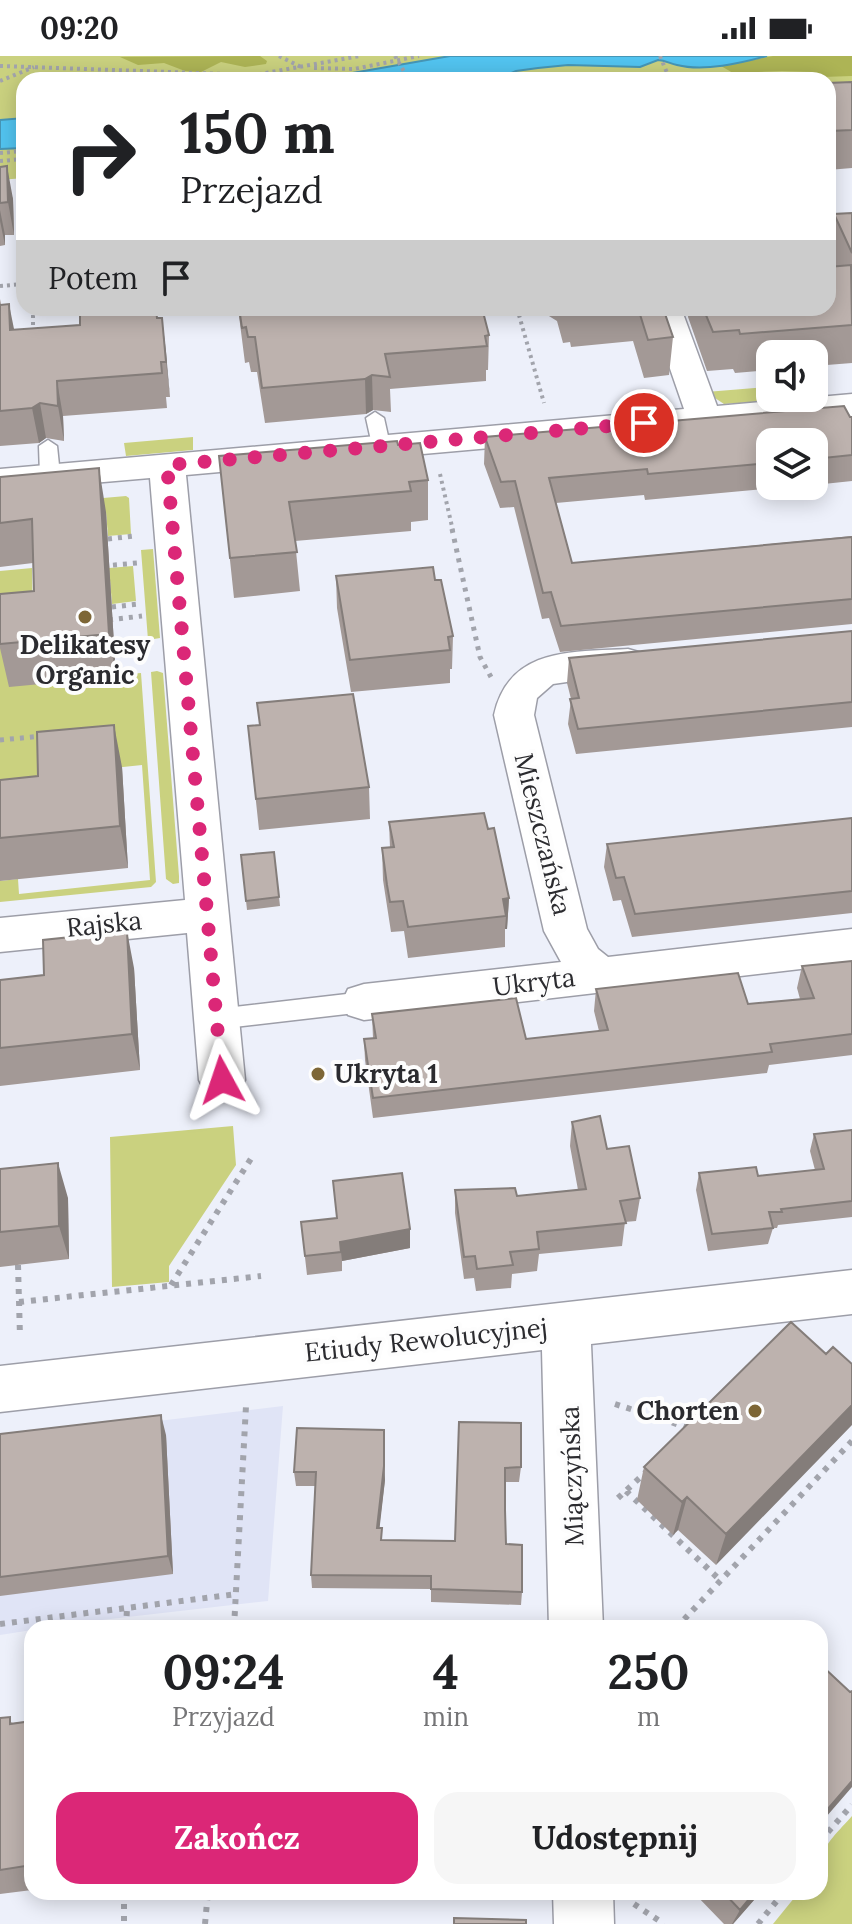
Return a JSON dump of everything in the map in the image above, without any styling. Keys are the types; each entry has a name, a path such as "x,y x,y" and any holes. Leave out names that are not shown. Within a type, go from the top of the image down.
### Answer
{"street":[{"path":"668,316 704,418"},
{"path":"0,480 49,461 167,465 378,432 704,418 852,405"},
{"path":"167,465 222,1080"},
{"path":"520,688 539,674 561,668 668,658"},
{"name":"Mieszczańska","path":"520,688 514,715 566,931 583,961 600,975"},
{"name":"Rajska","path":"0,935 207,914"},
{"name":"Ukryta","path":"364,1002 852,946"},
{"name":"Etiudy Rewolucyjnej","path":"0,1389 852,1292"},
{"name":"Miączyńska","path":"564,1325 569,1373 576,1620"}],"lane":[{"name":"Ukryta","path":"217,1019 364,1002"}],"path":[{"path":"4,56 7,66"},
{"path":"279,56 286,62 306,68"},
{"path":"276,72 360,56"},
{"path":"312,67 339,71 419,56"},
{"path":"0,66 151,72"},
{"path":"22,72 35,67"},
{"path":"33,316 33,338"},
{"path":"519,316 544,404"},
{"path":"440,473 480,657 491,676 520,688"},
{"path":"108,539 136,536"},
{"path":"102,566 138,563"},
{"path":"112,607 141,604"},
{"path":"104,620 142,616"},
{"path":"114,648 144,645"},
{"path":"0,740 50,735"},
{"path":"170,1285 252,1157"},
{"path":"18,1265 20,1337"},
{"path":"19,1302 261,1276"},
{"path":"602,1401 692,1429 681,1439"},
{"path":"235,1620 246,1406"},
{"path":"684,1620 852,1441"},
{"path":"616,1501 648,1470"},
{"path":"626,1491 721,1581"},
{"path":"32,1620 237,1594"},
{"path":"126,1620 127,1608"},
{"path":"0,1624 24,1621"},
{"path":"828,1832 852,1805"},
{"path":"124,1900 124,1924"},
{"path":"205,1924 207,1900"},
{"path":"758,1924 778,1900"},
{"path":"599,1906 664,1924"}],"shaded area":[{"path":"283,1406 268,1601 102,1620 24,1620 24,1631 0,1635 0,1440"}],"green space":[{"path":"0,56 852,56 852,116 836,92 836,72 16,72 16,179 0,180"},
{"path":"260,56 267,61 266,64 245,67 221,62 201,72 185,71 164,63 138,65 120,57"},
{"path":"773,56 852,56 852,76 836,77 836,72 731,72 721,66"},
{"path":"756,388 756,402 724,404 706,392"},
{"path":"193,437 193,450 126,456 124,443"},
{"path":"129,498 131,534 108,536 106,512 69,501"},
{"path":"153,549 160,638 148,640 141,550"},
{"path":"133,566 136,601 112,604 109,568"},
{"path":"32,568 33,629 0,632 0,571"},
{"path":"0,638 116,675 141,673 156,882 151,887 0,902 0,881 18,879 19,894 150,880 142,765 47,775 0,823"},
{"path":"151,672 163,673 179,876 179,883 173,884 166,879"},
{"path":"233,1126 236,1165 169,1266 169,1282 112,1287 110,1137"},
{"path":"852,1816 852,1924 773,1924 792,1900 828,1900 828,1845"}],"water":[{"path":"450,56 767,56 710,67 688,67 658,60 640,67 568,65 514,72 358,72"},
{"path":"16,119 16,148 0,149 0,120"}],"building":[{"path":"852,82 852,130 836,131 836,83"},
{"path":"7,166 8,202 0,203 0,167"},
{"path":"852,213 852,253 836,218 836,214"},
{"path":"851,265 852,325 740,334 739,330 713,332 706,316 836,316 836,266"},
{"path":"9,304 10,330 80,325 80,316 162,318 166,362 161,362 162,373 57,381 58,406 40,403 32,408 0,411 0,305"},
{"path":"240,316 484,316 489,335 485,336 487,346 385,354 390,377 372,375 365,379 262,388 255,337 248,337 246,327 242,328"},
{"path":"640,316 666,316 673,337 648,340"},
{"path":"844,406 852,417 852,455 828,458 828,428 756,428 756,464 648,474 647,469 549,478 572,563 852,537 852,599 561,626 551,592 543,593 515,481 501,482 485,437 775,412 828,412 828,407"},
{"path":"397,441 398,445 420,443 428,480 409,482 411,491 289,502 297,552 230,558 219,456"},
{"path":"99,468 109,634 0,644 0,594 34,591 32,519 0,523 0,477"},
{"path":"433,567 435,580 441,580 453,636 448,637 450,650 350,660 336,576"},
{"path":"852,631 852,702 578,729 570,699 579,698 569,658"},
{"path":"353,694 369,787 256,799 248,726 260,725 257,703"},
{"path":"114,725 120,826 0,838 0,780 38,776 37,732"},
{"path":"484,813 488,829 494,828 509,898 503,899 506,916 408,927 403,901 390,902 382,848 394,847 389,822"},
{"path":"852,818 852,891 635,914 624,877 616,878 607,844"},
{"path":"274,852 279,897 246,901 241,855"},
{"path":"127,931 132,1034 0,1048 0,980 44,975 43,940"},
{"path":"852,961 852,1034 770,1044 772,1052 373,1098 364,1039 376,1038 372,1014 516,998 526,1039 608,1030 596,989 738,973 748,1004 814,998 802,966"},
{"path":"600,1116 607,1149 629,1146 640,1198 620,1201 626,1223 537,1232 539,1249 510,1252 513,1265 477,1269 475,1256 464,1257 455,1190 515,1188 517,1196 586,1189 572,1122"},
{"path":"852,1130 852,1201 781,1209 782,1212 769,1212 773,1228 712,1234 699,1173 756,1167 758,1176 824,1169 814,1134"},
{"path":"58,1163 59,1226 0,1232 0,1169"},
{"path":"402,1173 410,1229 340,1242 341,1252 305,1256 301,1222 337,1218 333,1181"},
{"path":"791,1322 826,1354 833,1347 852,1364 852,1405 726,1534 687,1497 682,1502 644,1467"},
{"path":"161,1415 168,1556 0,1577 0,1434"},
{"path":"459,1422 521,1423 521,1467 505,1468 505,1510 506,1544 522,1545 522,1592 431,1589 431,1576 311,1575 316,1472 294,1472 297,1428 384,1430 384,1466 377,1528 382,1528 381,1540 455,1541"},
{"path":"828,1671 852,1691 852,1781 828,1809"},
{"path":"10,1717 10,1724 24,1722 24,1866 0,1870 0,1718"},
{"path":"731,1900 748,1900 740,1910"},
{"path":"454,1918 526,1920 526,1924 454,1924"}],"place":[{"name":"Delikatesy Organic","path":"85,617"},
{"name":"Ukryta 1","path":"318,1074"},
{"name":"Chorten","path":"755,1411"}],"route":[{"path":"222,1080 167,465 644,423"}]}
